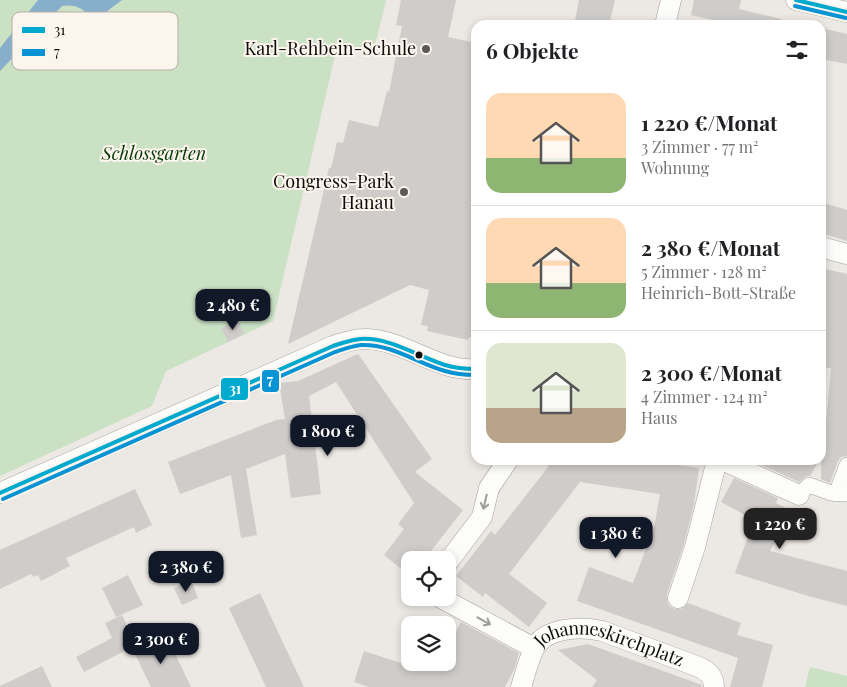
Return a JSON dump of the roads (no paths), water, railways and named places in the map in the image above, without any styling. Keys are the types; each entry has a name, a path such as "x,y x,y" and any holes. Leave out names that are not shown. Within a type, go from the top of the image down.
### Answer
{"street":[{"path":"666,20 671,0"},
{"path":"796,0 847,12"},
{"path":"826,248 847,254"},
{"path":"0,493 333,346 350,341 364,339 394,344 455,367 471,369"},
{"path":"456,552 482,518 489,488 505,465"},
{"path":"678,598 695,546 716,465"},
{"path":"733,465 799,495 809,485 842,494 847,465"},
{"path":"456,606 534,648"},
{"name":"Johanneskirchplatz","path":"521,687 534,648 541,641 554,634 568,630 592,629 699,667 707,671 714,681 714,687"}],"water":[{"path":"38,0 122,0 106,12 86,12 80,8 65,5 56,12 28,12"},
{"path":"12,33 12,58 0,71 0,48"}],"place":[{"name":"Karl-Rehbein-Schule","path":"426,49"},
{"name":"Congress-Park Hanau","path":"404,192"}],"park label":[{"name":"Schlossgarten","path":"154,154"}]}
